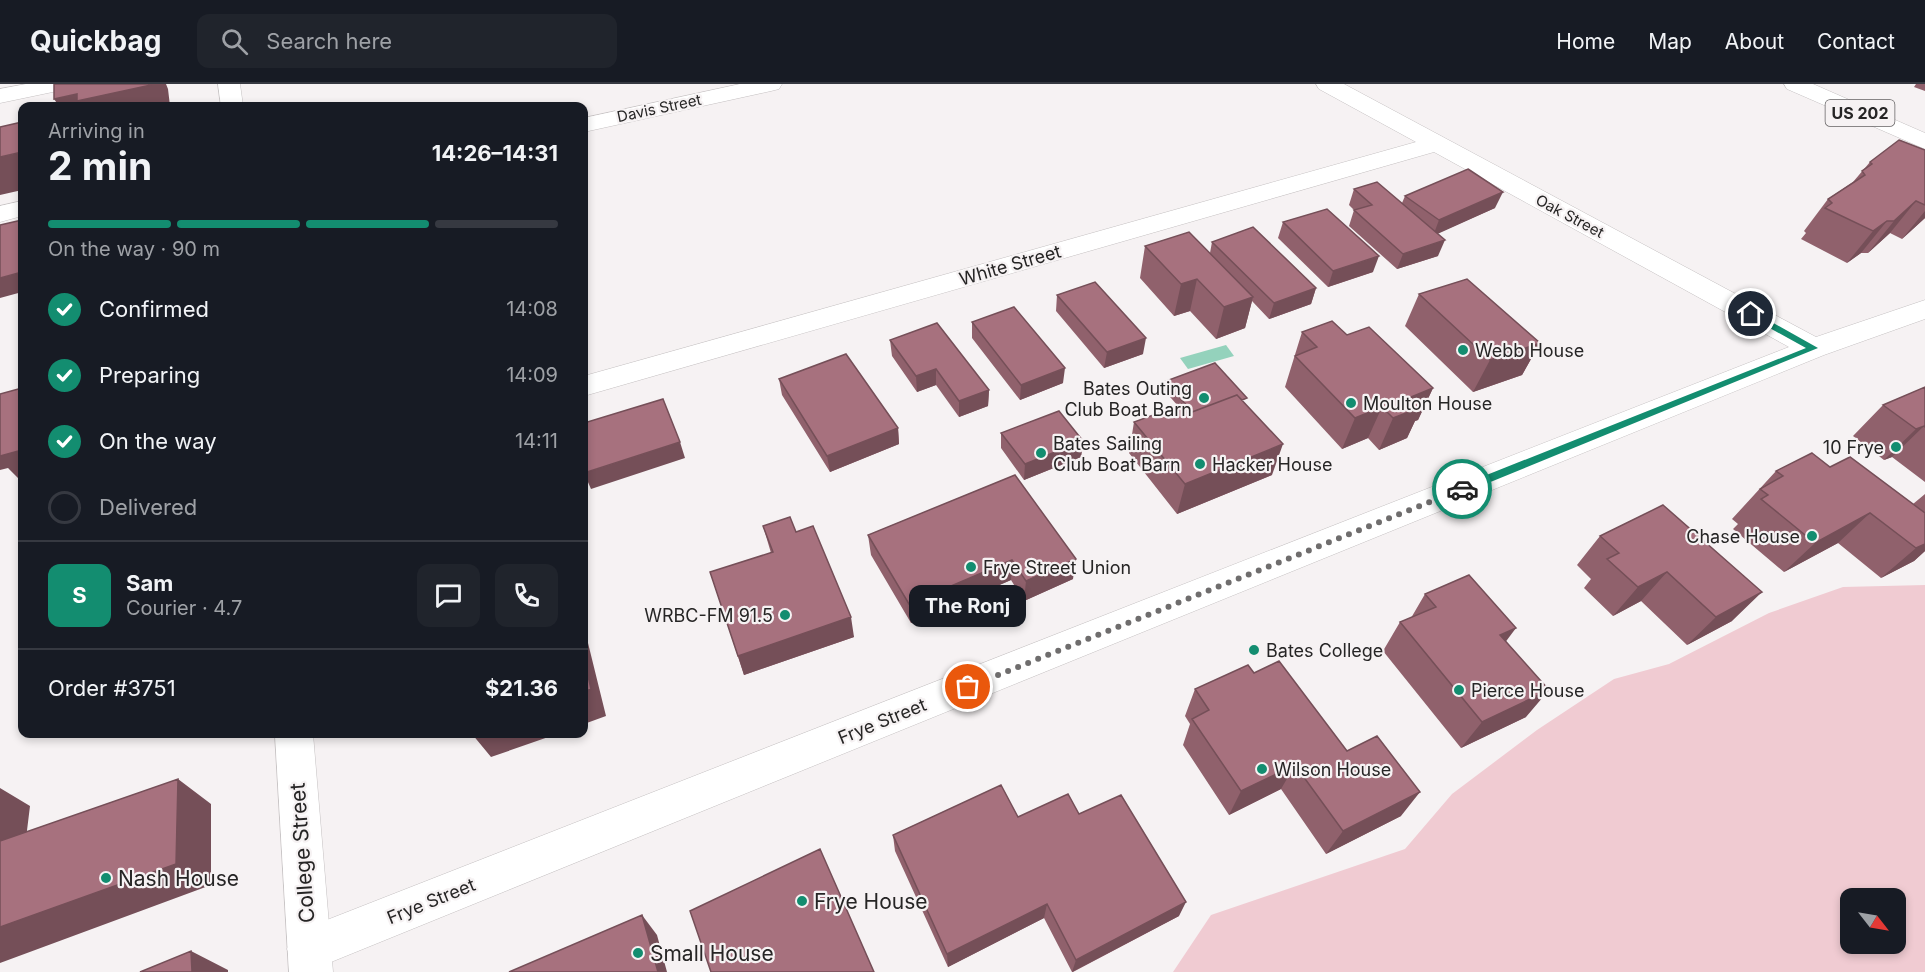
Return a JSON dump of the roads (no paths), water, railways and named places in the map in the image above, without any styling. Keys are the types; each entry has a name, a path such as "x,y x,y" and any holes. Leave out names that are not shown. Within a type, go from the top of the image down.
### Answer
{"main road":[{"path":"7,91 59,84"},
{"path":"229,84 231,102"},
{"name":"Davis Street","path":"588,124 771,84"},
{"name":"Oak Street","path":"1327,84 1814,348"},
{"name":"US 202","path":"1795,84 1925,142"},
{"name":"White Street","path":"588,385 1436,144"},
{"path":"0,214 18,210"},
{"name":"Frye Street","path":"310,960 1814,348 1925,309"},
{"name":"College Street","path":"294,738 310,960"}],"place":[{"name":"Webb House","path":"1463,350"},
{"name":"Bates Outing Club Boat Barn","path":"1204,398"},
{"name":"Moulton House","path":"1351,403"},
{"name":"10 Frye","path":"1896,447"},
{"name":"Bates Sailing Club Boat Barn","path":"1041,453"},
{"name":"Hacker House","path":"1200,464"},
{"name":"Chase House","path":"1812,536"},
{"name":"Frye Street Union","path":"971,567"},
{"name":"WRBC-FM 91.5","path":"785,615"},
{"name":"Bates College","path":"1254,650"},
{"name":"The Ronj","path":"968,687"},
{"name":"Pierce House","path":"1459,690"},
{"name":"Wilson House","path":"1262,769"},
{"name":"Nash House","path":"106,878"},
{"name":"Frye House","path":"802,901"},
{"name":"Small House","path":"638,953"}]}
